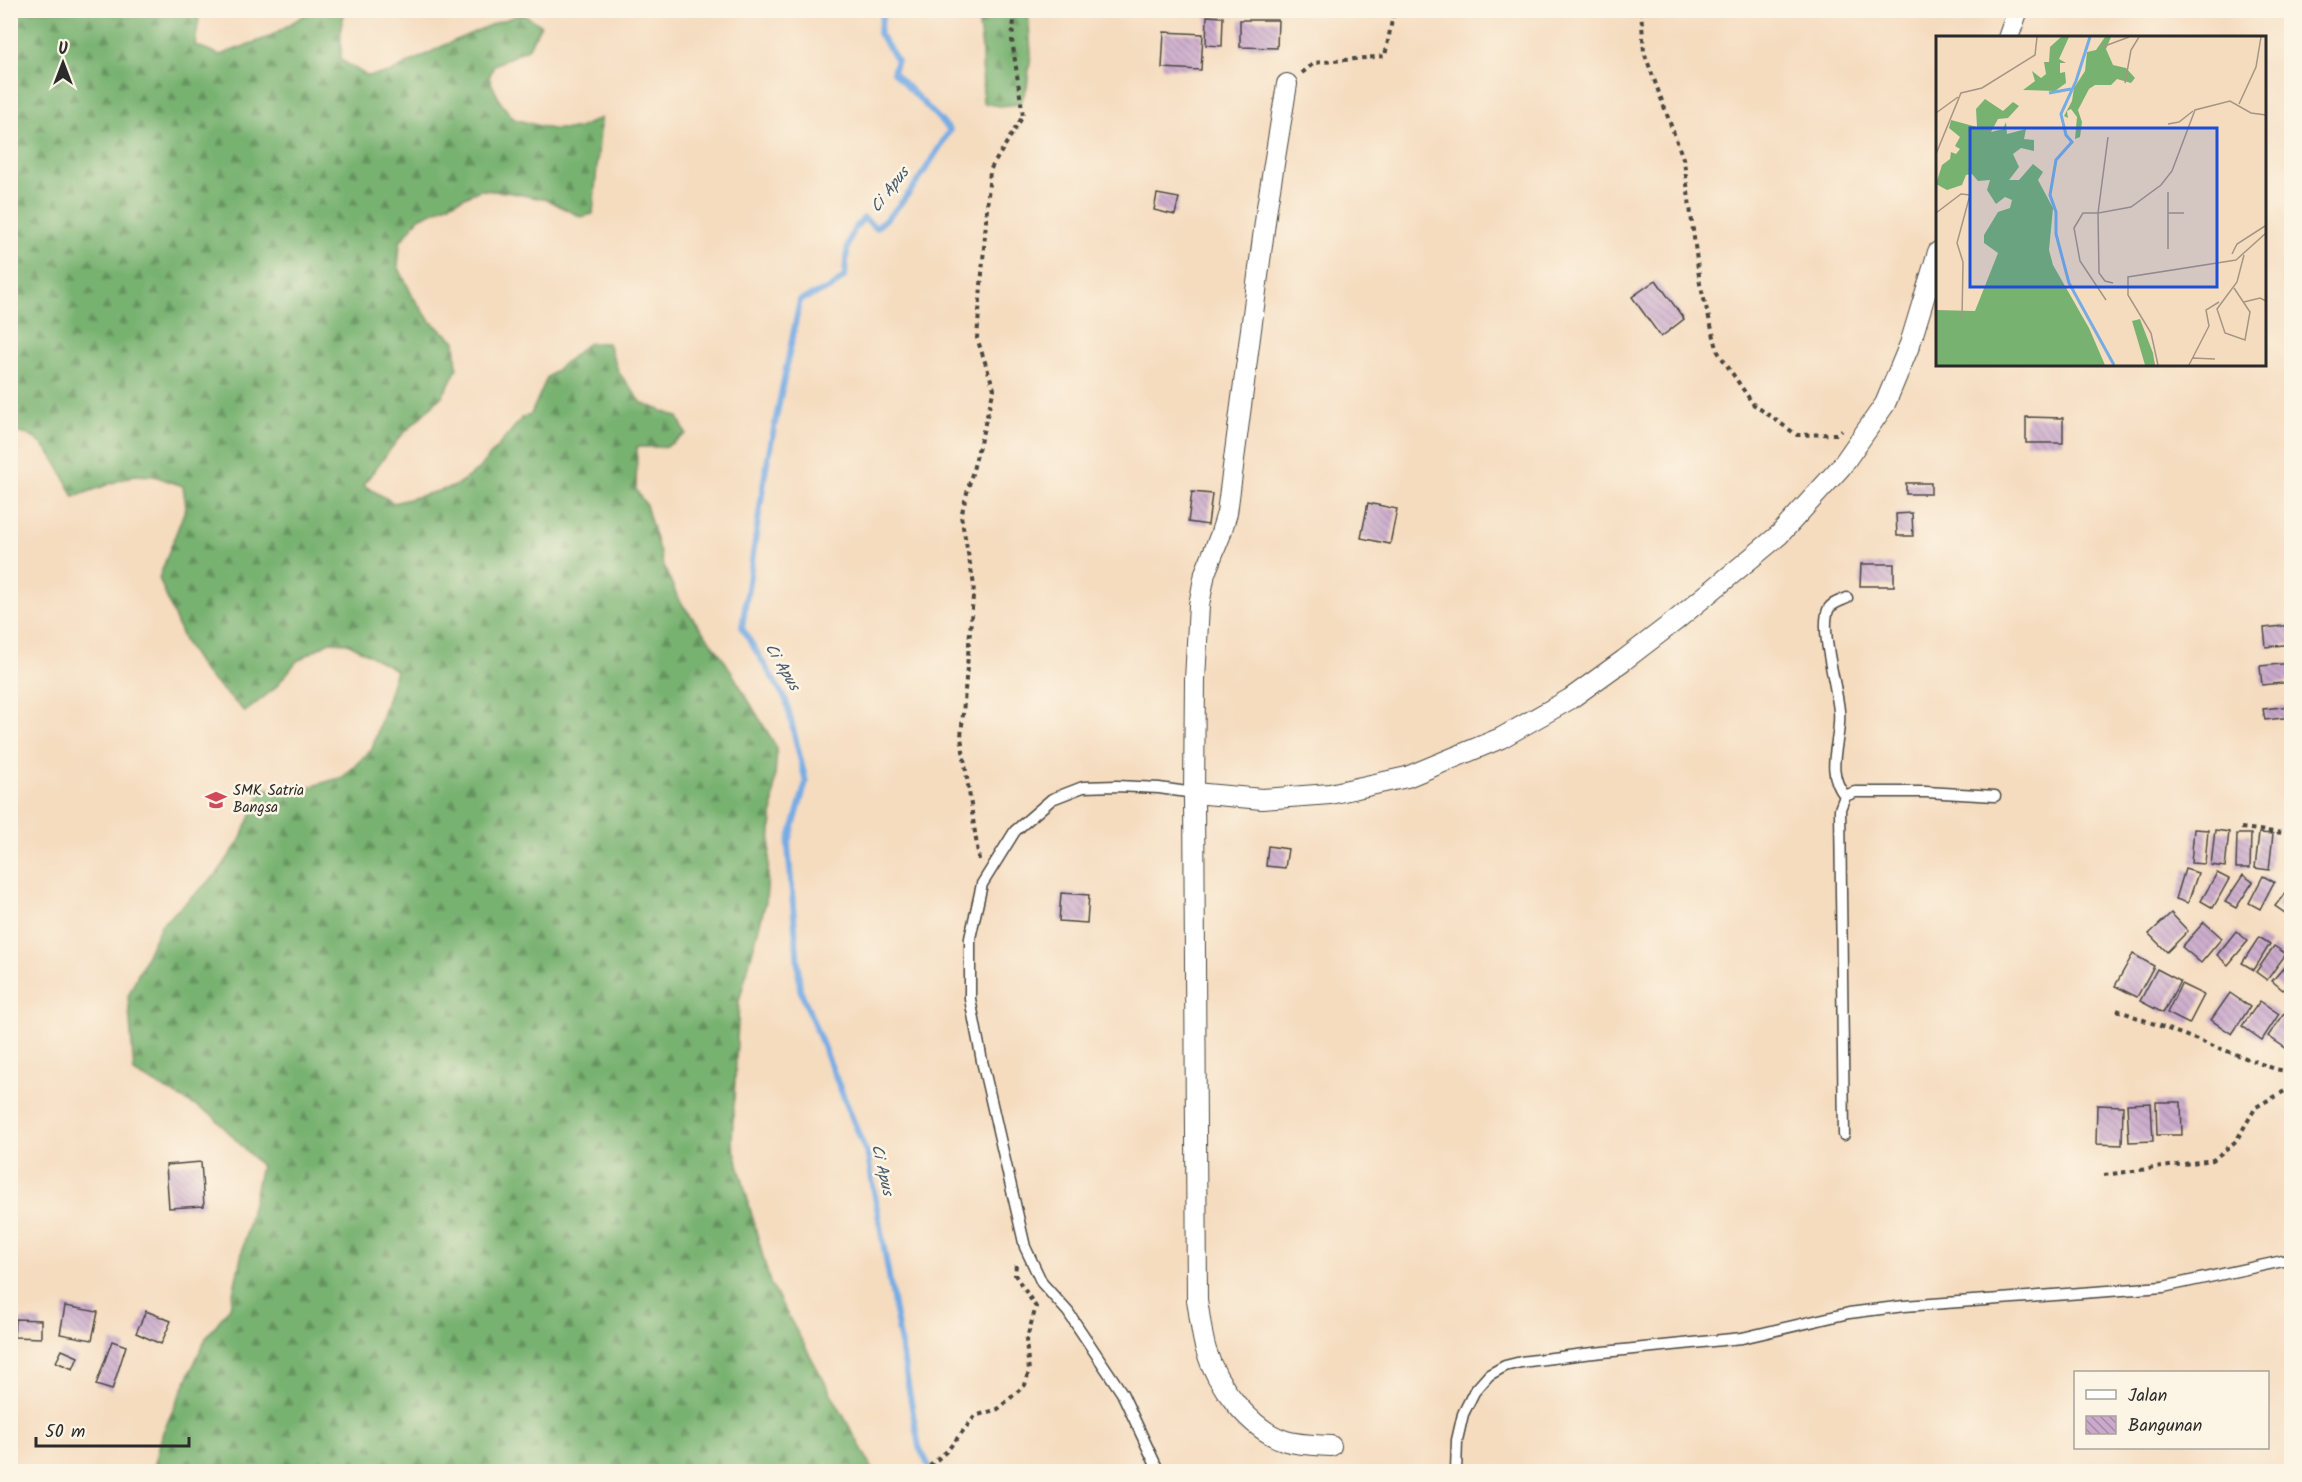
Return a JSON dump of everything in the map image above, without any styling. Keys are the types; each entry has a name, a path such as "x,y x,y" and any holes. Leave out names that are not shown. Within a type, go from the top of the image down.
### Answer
{"street":[{"path":"2009,36 2018,10"},
{"path":"1287,84 1267,207 1227,513 1205,573 1199,605 1194,793 1197,1300 1206,1350 1216,1373 1241,1411 1259,1426 1285,1441 1331,1446"},
{"path":"1194,793 1262,799 1330,794 1407,777 1501,738 1570,699 1675,621 1779,535 1841,467 1885,404 1910,344 1936,259"}],"lane":[{"path":"1845,796 1834,776 1840,719 1826,623 1828,609 1847,598"},
{"path":"1159,1472 1122,1393 1068,1312 1042,1283 1025,1247 970,999 970,938 982,884 1015,831 1052,799 1083,787 1159,788 1194,793"},
{"path":"1844,1135 1840,809 1845,796 1855,792 1878,792 1995,796"},
{"path":"1455,1472 1457,1440 1461,1422 1474,1392 1489,1374 1513,1364 1584,1354 1742,1338 1849,1313 1904,1306 2163,1287 2292,1259"}],"path":[{"path":"982,884 961,737 974,585 961,516 994,389 977,338 990,170 1023,116 1012,40 1015,10"},
{"path":"1287,84 1314,63 1385,56 1394,10"},
{"path":"1641,10 1644,52 1684,160 1700,284 1718,352 1753,404 1797,435 1836,434 1846,428"},
{"path":"2241,828 2292,834"},
{"path":"2117,1010 2275,1069 2292,1072"},
{"path":"2104,1175 2213,1160 2236,1141 2256,1107 2292,1087"},
{"path":"923,1472 947,1451 975,1416 998,1409 1025,1385 1029,1371 1026,1341 1036,1307 1015,1275 1015,1266 1025,1247"}],"green space":[{"path":"11,11 200,11 195,45 220,55 269,37 309,11 345,11 341,27 341,60 367,76 389,73 447,44 522,14 541,25 528,49 494,65 489,78 501,103 514,119 551,129 577,129 601,118 593,214 581,217 548,200 507,192 480,190 419,218 400,242 398,266 413,297 430,321 455,341 457,369 443,395 399,438 363,485 394,503 453,487 478,470 522,418 531,414 547,378 588,343 608,343 619,373 642,403 678,417 686,434 666,447 637,447 636,490 646,505 663,564 679,600 723,658 777,748 766,901 739,1001 732,1141 770,1283 874,1471 153,1471 163,1432 206,1338 230,1307 261,1166 212,1115 134,1072 128,996 161,925 217,874 239,842 263,789 305,788 343,777 372,749 396,670 348,643 329,642 297,661 274,689 245,712 204,672 184,641 159,578 186,507 183,486 154,476 134,475 74,497 43,445 34,438 11,433"},
{"path":"977,11 1028,11 1031,54 1027,87 1020,104 999,106 983,103 982,48"}],"building":[{"path":"1207,16 1223,17 1222,46 1206,45"},
{"path":"1240,20 1278,20 1277,48 1240,47"},
{"path":"1164,32 1203,34 1201,70 1162,68"},
{"path":"1157,194 1179,198 1175,215 1154,210"},
{"path":"1656,280 1684,319 1661,337 1632,297"},
{"path":"2026,417 2063,418 2063,443 2026,443"},
{"path":"2292,430 2292,459 2289,460 2285,431"},
{"path":"1906,483 1931,483 1931,494 1906,494"},
{"path":"1192,492 1212,494 1208,525 1188,522"},
{"path":"1368,503 1397,509 1390,544 1361,538"},
{"path":"1912,513 1913,536 1897,536 1896,514"},
{"path":"1861,564 1894,564 1894,586 1860,586"},
{"path":"2292,625 2292,644 2266,647 2264,628"},
{"path":"2292,663 2292,682 2262,685 2260,666"},
{"path":"2292,706 2292,717 2265,720 2263,709"},
{"path":"2194,829 2208,830 2205,864 2191,863"},
{"path":"2215,830 2229,832 2225,867 2211,865"},
{"path":"2259,833 2273,834 2269,870 2255,868"},
{"path":"2237,834 2251,834 2250,868 2236,868"},
{"path":"1268,846 1288,849 1285,868 1266,866"},
{"path":"2185,869 2198,873 2188,903 2176,899"},
{"path":"2217,873 2229,879 2213,908 2201,901"},
{"path":"2243,875 2253,882 2236,908 2225,902"},
{"path":"2263,876 2274,882 2260,909 2249,903"},
{"path":"2292,884 2292,905 2285,913 2275,906"},
{"path":"1061,893 1089,895 1087,923 1059,921"},
{"path":"2171,913 2188,931 2167,952 2149,934"},
{"path":"2204,922 2222,938 2201,963 2182,947"},
{"path":"2236,931 2248,941 2228,965 2217,955"},
{"path":"2259,937 2270,944 2254,970 2242,963"},
{"path":"2274,946 2286,954 2267,980 2256,972"},
{"path":"2133,954 2154,966 2137,997 2115,986"},
{"path":"2292,958 2292,981 2283,990 2272,981"},
{"path":"2157,969 2180,981 2163,1013 2140,1001"},
{"path":"2181,984 2204,995 2189,1024 2167,1013"},
{"path":"2230,993 2250,1007 2232,1034 2211,1020"},
{"path":"2260,1001 2279,1014 2262,1040 2242,1026"},
{"path":"2287,1010 2292,1013 2292,1043 2287,1049 2268,1036"},
{"path":"2156,1102 2181,1102 2182,1135 2157,1135"},
{"path":"2151,1103 2153,1141 2129,1142 2127,1104"},
{"path":"2097,1105 2123,1106 2122,1145 2096,1144"},
{"path":"201,1162 204,1206 169,1208 166,1165"},
{"path":"65,1306 98,1312 92,1340 60,1334"},
{"path":"146,1311 171,1321 161,1344 136,1333"},
{"path":"15,1319 41,1320 41,1338 14,1337"},
{"path":"112,1341 126,1346 112,1390 96,1385"},
{"path":"62,1350 78,1357 73,1369 56,1362"}],"waterway":[{"name":"Ci Apus","path":"884,10 879,33 897,60 893,72 950,130 898,207 876,228 864,218 853,231 848,244 845,276 831,288 800,300 766,468 742,628 786,700 806,782 788,845 800,989 868,1157 919,1447 932,1472"}],"place":[{"name":"SMK Satria Bangsa","path":"216,800"}]}
